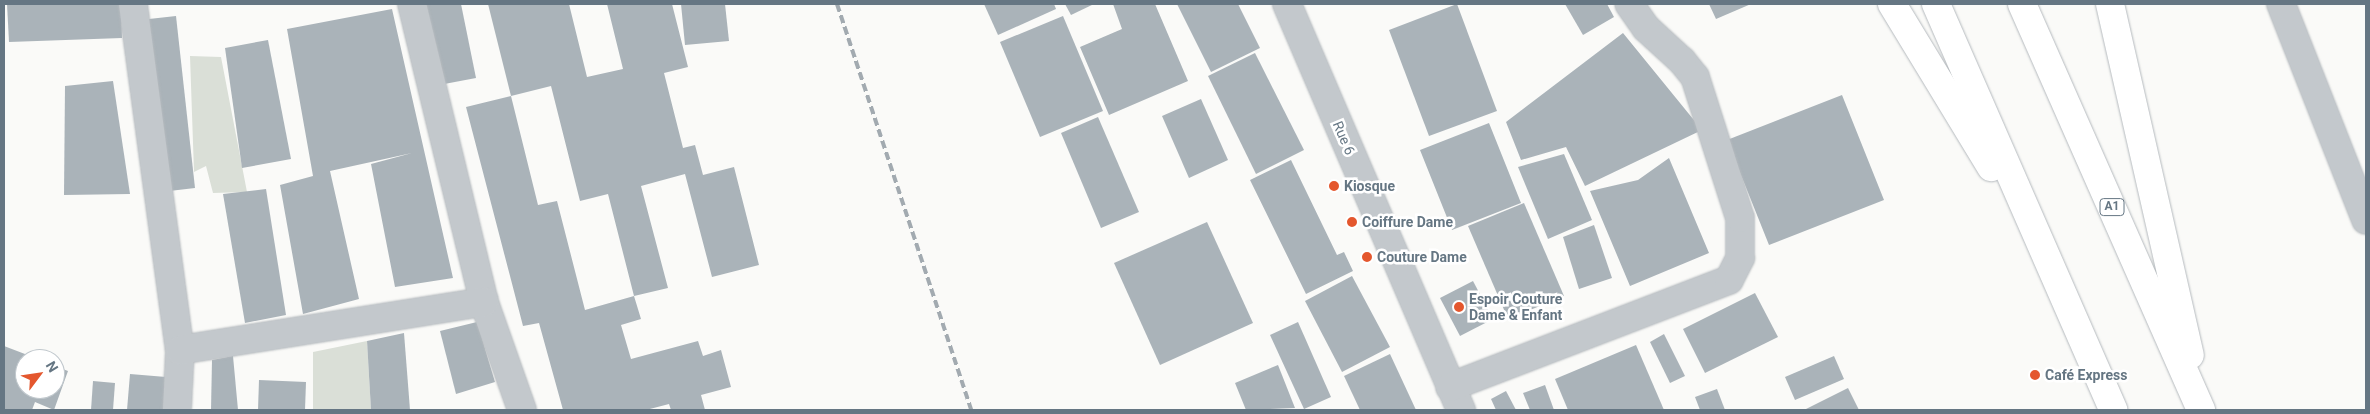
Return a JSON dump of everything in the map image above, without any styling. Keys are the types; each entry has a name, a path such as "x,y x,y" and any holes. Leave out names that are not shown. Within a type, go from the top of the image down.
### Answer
{"main road":[{"path":"1892,4 2044,256"},
{"path":"1936,4 2044,256 2113,410"},
{"name":"A1","path":"2022,4 2202,410"},
{"path":"2110,4 2202,410"}],"street":[{"path":"133,4 180,350 178,410"},
{"path":"412,4 484,302 522,410"},
{"name":"Rue 6","path":"1287,4 1456,399"},
{"path":"1456,399 1729,280 1740,258 1740,218 1694,77 1682,60 1646,28 1629,4"},
{"path":"2281,4 2366,220"},
{"path":"180,350 484,302"}],"shaded area":[{"path":"190,56 221,57 247,192 213,193 206,166 194,172"},
{"path":"367,341 371,410 313,410 313,352"}],"building":[{"path":"7,4 121,4 122,38 9,42"},
{"path":"422,4 461,4 476,78 439,85"},
{"path":"488,4 569,4 587,77 623,69 607,4 672,4 688,67 664,73 683,148 695,145 703,175 734,167 759,265 712,277 685,174 641,186 668,288 634,296 608,194 580,201 551,86 511,96"},
{"path":"681,4 725,4 729,41 685,45"},
{"path":"984,4 1054,4 1056,9 998,35"},
{"path":"1065,4 1094,4 1071,15"},
{"path":"1113,4 1155,4 1188,81 1109,115 1080,47 1122,29"},
{"path":"1177,4 1238,4 1260,48 1211,72"},
{"path":"1457,4 1497,111 1429,136 1389,30"},
{"path":"1565,4 1607,4 1614,17 1583,35"},
{"path":"1709,4 1751,4 1716,19"},
{"path":"392,9 453,278 395,287 371,164 412,153 330,171 359,299 303,314 280,185 313,176 287,29"},
{"path":"176,16 195,188 161,192 140,20"},
{"path":"1063,16 1103,111 1040,137 1000,42"},
{"path":"1623,33 1702,130 1585,186 1566,147 1521,160 1506,122"},
{"path":"268,40 291,159 242,168 225,48"},
{"path":"1255,53 1304,150 1256,174 1208,76"},
{"path":"113,81 130,194 64,195 65,86"},
{"path":"1842,95 1884,200 1769,245 1727,140"},
{"path":"511,96 538,205 557,201 585,310 634,296 641,319 621,325 631,359 698,341 703,356 721,350 731,387 701,395 705,410 671,410 669,404 646,410 563,410 539,323 523,326 466,107"},
{"path":"1201,99 1228,160 1189,178 1162,116"},
{"path":"1098,117 1139,212 1101,228 1061,133"},
{"path":"1489,123 1521,203 1452,230 1420,150"},
{"path":"1564,154 1592,220 1548,239 1518,167"},
{"path":"1669,158 1709,253 1630,286 1590,191 1638,180"},
{"path":"1291,160 1337,255 1344,252 1353,271 1306,294 1250,180"},
{"path":"266,189 286,315 245,323 223,194"},
{"path":"1524,203 1564,296 1508,319 1468,226"},
{"path":"1207,222 1253,323 1160,365 1114,263"},
{"path":"1594,225 1612,278 1579,289 1563,237"},
{"path":"1352,276 1390,347 1342,372 1305,301"},
{"path":"1473,281 1493,319 1460,336 1440,298"},
{"path":"1755,293 1778,337 1705,373 1683,329"},
{"path":"477,322 495,382 456,394 440,331"},
{"path":"1298,322 1331,397 1304,409 1270,335"},
{"path":"404,333 410,410 371,410 367,341"},
{"path":"1664,334 1685,376 1670,383 1650,342"},
{"path":"1636,345 1664,410 1568,410 1555,379"},
{"path":"4,346 15,350 15,399 58,399 54,410 35,402 32,410 4,410"},
{"path":"1390,354 1416,410 1360,410 1344,376"},
{"path":"233,356 238,410 211,410 212,360"},
{"path":"1834,356 1844,379 1795,400 1785,377"},
{"path":"1278,365 1295,408 1246,410 1235,383"},
{"path":"130,374 166,377 163,410 127,410"},
{"path":"259,380 306,382 305,410 258,410"},
{"path":"93,381 115,383 113,410 91,410"},
{"path":"1545,385 1554,410 1530,410 1523,393"},
{"path":"1848,388 1859,410 1804,410"},
{"path":"1717,389 1725,410 1700,410 1695,397"},
{"path":"1506,391 1516,410 1496,410 1491,399"}],"railway":[{"path":"837,4 971,410"}],"place":[{"name":"Kiosque","path":"1334,186"},
{"name":"Coiffure Dame","path":"1352,222"},
{"name":"Couture Dame","path":"1367,257"},
{"name":"Espoir Couture Dame & Enfant","path":"1459,307"},
{"name":"Café Express","path":"2035,375"}]}
